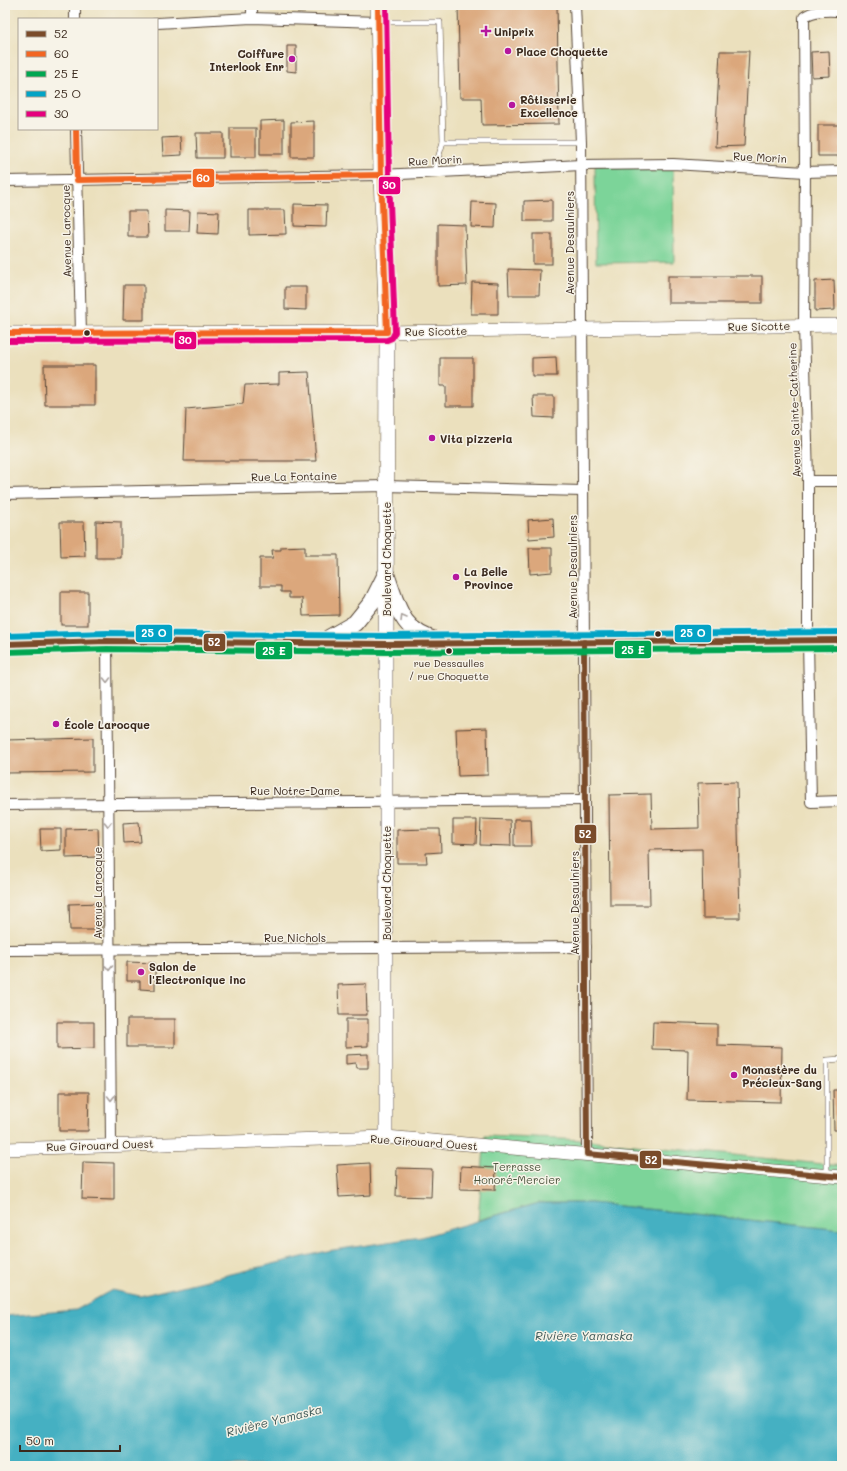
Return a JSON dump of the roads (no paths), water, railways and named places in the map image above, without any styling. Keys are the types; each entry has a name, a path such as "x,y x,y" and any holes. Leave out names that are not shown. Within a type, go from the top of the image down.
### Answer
{"main road":[{"name":"Boulevard Choquette","path":"378,5 381,174 387,332 385,486 386,644"},
{"path":"320,643 355,623 372,602 386,574"},
{"path":"386,574 401,617 407,625 429,638 448,643"},
{"path":"5,644 107,641 386,644 842,640"}],"street":[{"path":"75,5 75,18"},
{"path":"252,5 252,18"},
{"name":"Avenue Desaulniers","path":"575,5 581,142 587,1154"},
{"name":"Avenue Sainte-Catherine","path":"842,11 820,10 809,13 804,17 804,325 808,481 808,640 811,802 842,801"},
{"path":"158,23 252,18 379,22"},
{"name":"Avenue Larocque","path":"76,130 81,333"},
{"name":"Rue Morin","path":"5,181 381,174 581,165 673,164 805,172 842,171"},
{"name":"Rue Sicotte","path":"5,334 387,332 842,325"},
{"path":"808,481 842,481"},
{"name":"Rue La Fontaine","path":"5,494 385,486 583,491"},
{"name":"Avenue Larocque","path":"107,641 111,1144"},
{"name":"Boulevard Choquette","path":"386,644 386,1137"},
{"name":"Rue Notre-Dame","path":"5,804 585,800"},
{"name":"Rue Nichols","path":"5,950 586,947"},
{"name":"Rue Girouard Ouest","path":"5,1149 111,1144 386,1137 842,1177"}],"lane":[{"path":"379,22 440,22 443,142 434,171"},
{"path":"443,142 581,142"},
{"path":"826,1176 827,1060 842,1059"}],"water":[{"name":"Rivière Yamaska","path":"539,1203 591,1203 842,1230 842,1466 5,1466 5,1316 76,1310 112,1290 140,1296 327,1251 422,1237"}],"place":[{"name":"Uniprix","path":"486,31"},
{"name":"Place Choquette","path":"508,51"},
{"name":"Coiffure Interlook Enr","path":"292,59"},
{"name":"Rôtisserie Excellence","path":"512,105"},
{"name":"Vita pizzeria","path":"432,438"},
{"name":"La Belle Province","path":"456,577"},
{"name":"rue Dessaulles / rue Choquette","path":"449,651"},
{"name":"École Larocque","path":"56,724"},
{"name":"Salon de l'Electronique inc","path":"141,972"},
{"name":"Monastère du Précieux-Sang","path":"734,1075"}],"park label":[{"name":"Terrasse Honoré-Mercier","path":"517,1172"}]}
